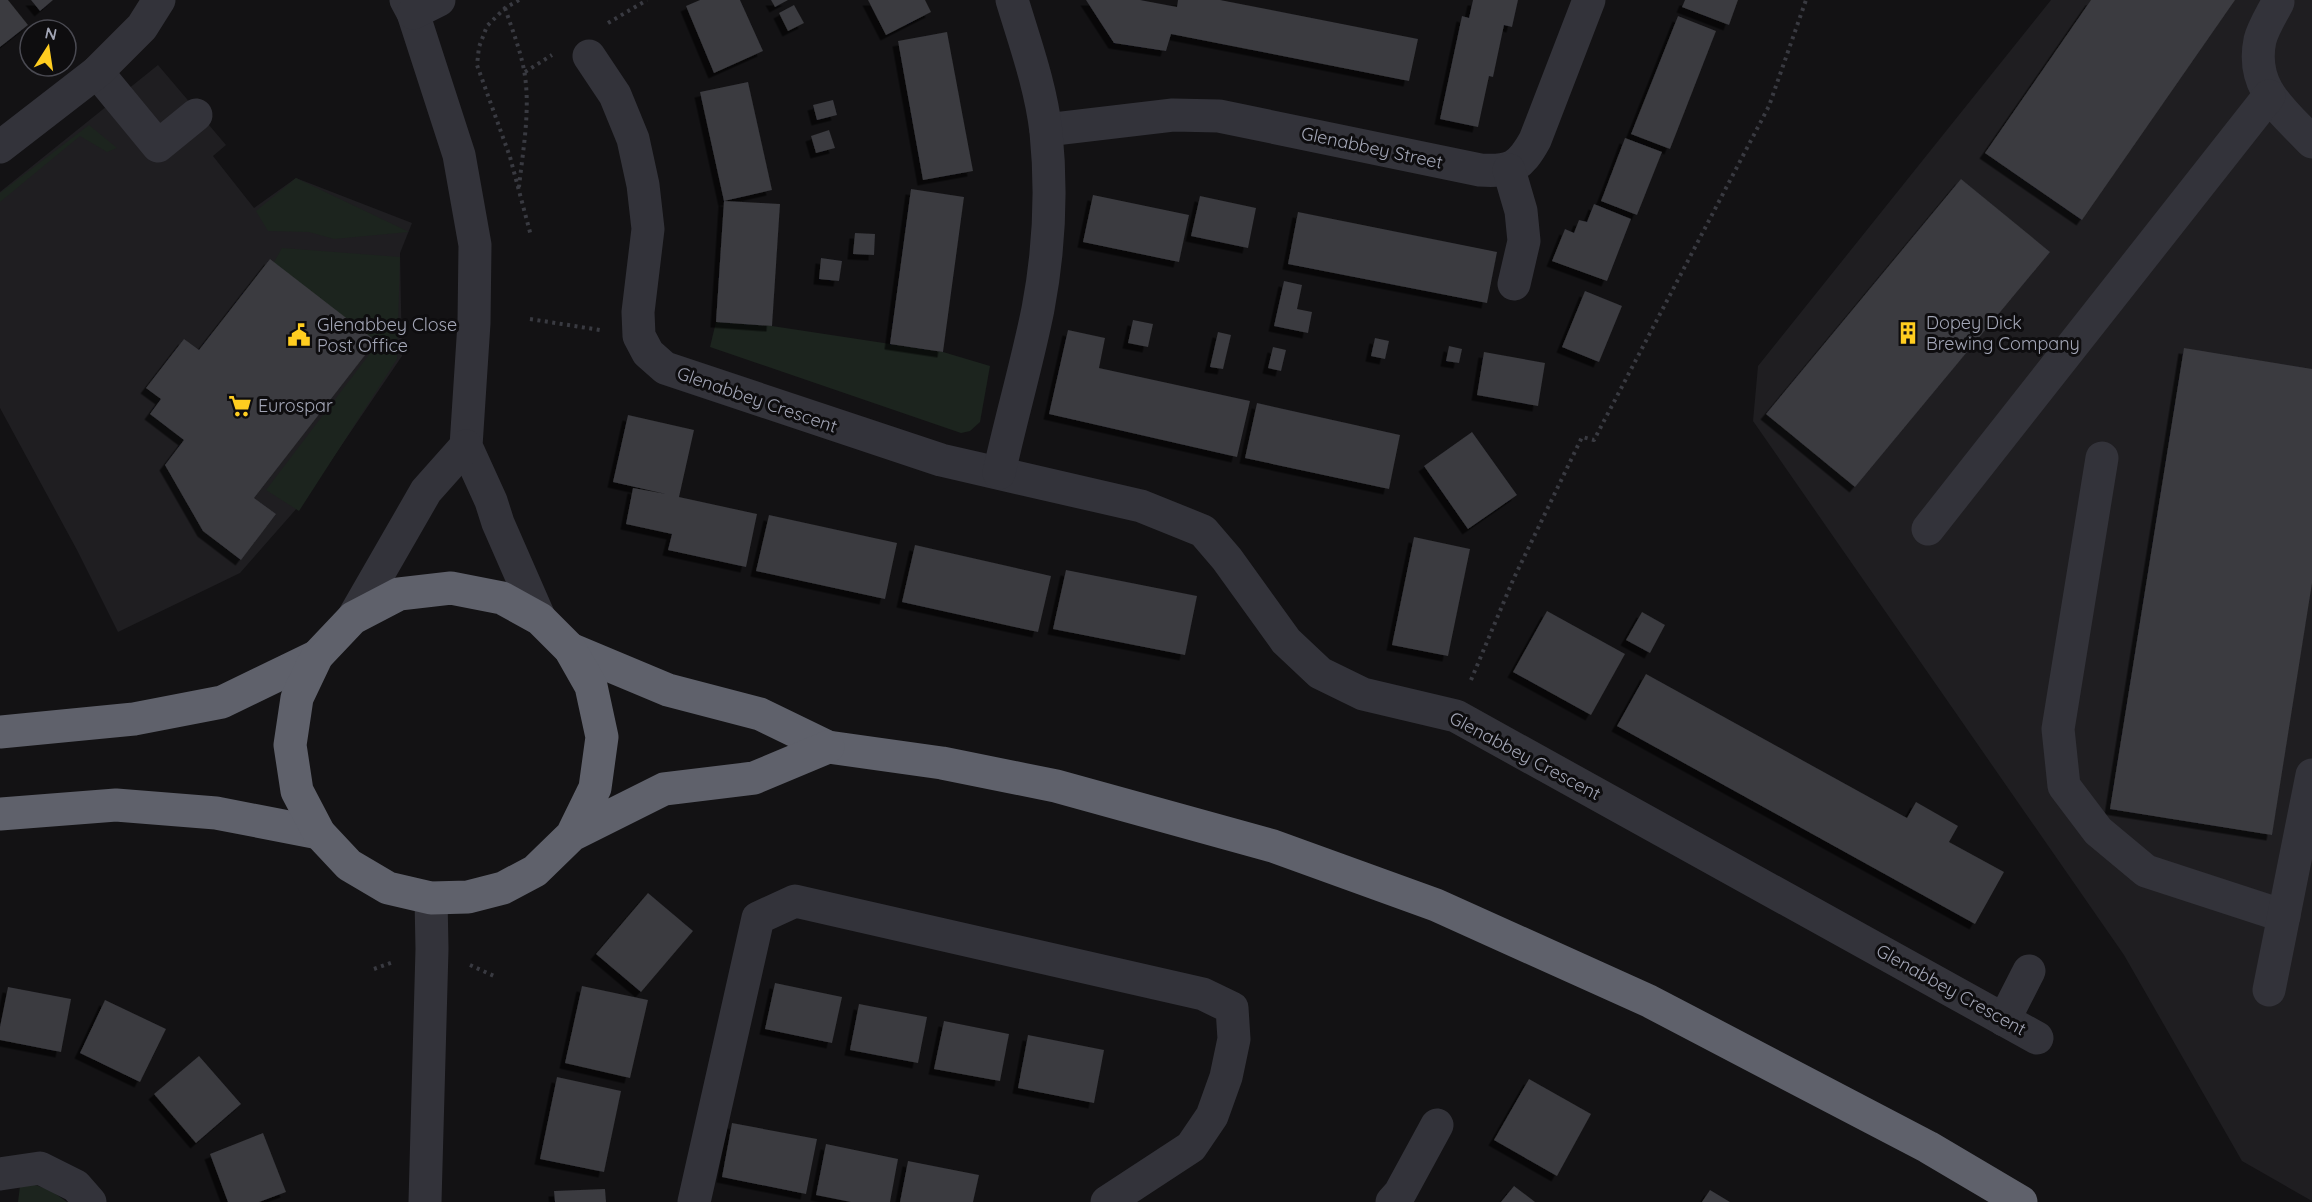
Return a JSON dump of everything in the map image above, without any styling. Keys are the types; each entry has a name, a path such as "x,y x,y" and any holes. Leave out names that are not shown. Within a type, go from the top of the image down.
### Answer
{"highway":[{"path":"572,835 596,788 602,737 591,686 570,649 540,619 502,598 451,588 399,594 353,618 317,656 297,698 290,745 297,791 319,833 349,865 388,888 431,898 468,897 502,888 535,871 572,835 664,789 754,778 828,747"},
{"path":"570,649 668,690 760,714 828,747 942,763 1056,786 1273,846 1436,905 1649,1001 1928,1147 2021,1202"},
{"path":"0,732 134,719 222,702 317,656"},
{"path":"0,814 116,805 216,813 319,833"}],"street":[{"path":"0,147 98,72 142,27 159,0"},
{"path":"999,473 1038,309 1048,237 1050,179 1046,129 1033,70 1012,0"},
{"path":"1514,284 1524,241 1521,211 1509,170 1525,158 1535,140 1589,0"},
{"path":"2278,2 2260,39 2258,70 2269,96 2312,142"},
{"path":"420,4 459,155 475,245 474,323 466,446 540,619"},
{"path":"589,56 615,95 633,139 643,185 648,229 638,312 639,336"},
{"path":"98,72 158,146 196,115"},
{"path":"1928,529 2269,96"},
{"name":"Glenabbey Street","path":"1046,129 1173,115 1219,116 1480,170 1509,170"},
{"name":"Glenabbey Crescent","path":"639,336 648,353 665,368 941,460 1141,506 1203,531 1227,559 1286,641 1320,673 1363,694 1456,716 2037,1038"},
{"path":"353,618 426,491 466,446"},
{"path":"2102,458 2058,729 2064,786 2098,831 2145,871 2284,916"},
{"path":"2269,990 2312,775"},
{"path":"425,1202 432,949 431,898"},
{"path":"694,1202 758,918 795,901 1203,993 1232,1008 1234,1039 1226,1077 1212,1116 1191,1147 1107,1202"},
{"path":"2004,1020 2029,970"},
{"path":"1392,1202 1400,1193 1437,1125"},
{"path":"0,1174 40,1168 75,1186 90,1202"}],"path":[{"path":"519,0 505,8 487,26 479,47 477,65 510,158 531,236"},
{"path":"1456,716 1513,580 1582,437 1594,440 1769,106 1806,0"},
{"path":"505,8 525,72 527,111 519,190"},
{"path":"530,319 639,336"}],"shaded area":[{"path":"2051,0 2312,0 2312,1201 2242,1161 2124,955 1753,421 1758,366"},
{"path":"158,65 226,145 213,156 254,208 296,178 412,223 400,253 402,356 305,499 240,573 118,632 77,550 0,408 0,192"},
{"path":"89,125 117,148 107,152 80,136 0,202 0,193"},
{"path":"296,178 409,232 334,239 309,232 268,231 256,211"},
{"path":"282,248 400,257 397,359 299,511 266,490 378,343 273,264"},
{"path":"716,322 772,326 943,352 990,366 980,422 970,431 961,433 710,347"},
{"path":"32,1184 50,1190 67,1202 18,1202 20,1186"}],"building":[{"path":"0,0 8,0 22,18 18,18 18,33 0,47"},
{"path":"31,0 53,0 40,11"},
{"path":"700,0 740,0 763,51 714,73 686,6"},
{"path":"771,0 788,0 775,7"},
{"path":"868,0 925,0 931,12 886,35"},
{"path":"1086,0 1140,0 1177,7 1178,0 1220,0 1418,39 1409,81 1171,34 1166,51 1114,43"},
{"path":"1473,0 1518,0 1512,27 1504,25 1493,77 1489,76 1478,127 1440,119 1462,16 1469,18"},
{"path":"1685,0 1738,0 1729,25 1682,7"},
{"path":"2091,0 2235,0 2082,220 1985,153"},
{"path":"794,5 804,23 788,31 779,13"},
{"path":"1678,16 1716,31 1670,149 1631,134"},
{"path":"947,32 973,171 923,180 898,41"},
{"path":"748,82 772,190 724,201 700,92"},
{"path":"833,100 837,115 817,120 813,105"},
{"path":"829,130 835,148 816,153 811,136"},
{"path":"1625,138 1662,152 1637,215 1601,201"},
{"name":"Dopey Dick Brewing Company","path":"1961,179 2050,252 1855,487 1766,414"},
{"path":"911,189 964,197 943,352 890,344"},
{"path":"1093,195 1189,215 1179,262 1083,242"},
{"path":"1200,196 1256,208 1248,248 1191,236"},
{"path":"724,201 780,204 772,326 716,322"},
{"path":"1594,204 1631,219 1607,281 1552,261 1565,229 1574,233 1579,220 1587,222"},
{"path":"1298,212 1497,252 1487,303 1288,264"},
{"path":"855,233 875,234 874,255 853,254"},
{"path":"821,258 842,261 839,281 819,279"},
{"name":"Eurospar","path":"270,259 376,341 254,498 276,514 241,560 203,531 165,465 184,440 150,414 161,399 146,388 184,339 199,350"},
{"path":"1284,281 1302,285 1297,309 1312,312 1308,333 1274,326"},
{"path":"1585,291 1622,306 1599,362 1562,347"},
{"path":"1133,320 1153,324 1148,347 1128,343"},
{"path":"1068,330 1105,338 1099,368 1250,401 1237,457 1049,414"},
{"path":"1218,332 1231,335 1223,369 1210,367"},
{"path":"1375,338 1389,341 1385,359 1371,356"},
{"path":"1449,346 1462,349 1459,363 1446,361"},
{"path":"1273,347 1286,350 1281,371 1268,368"},
{"path":"2184,348 2312,369 2312,583 2272,835 2110,809"},
{"path":"1484,352 1545,363 1538,406 1477,395"},
{"path":"1257,403 1400,435 1389,489 1245,458"},
{"path":"628,415 694,430 679,497 757,514 746,567 668,550 672,534 626,524 633,488 666,494 613,482"},
{"path":"1472,432 1517,495 1468,529 1424,466"},
{"path":"769,515 897,543 885,599 756,571"},
{"path":"1414,537 1470,549 1448,656 1392,645"},
{"path":"915,545 1051,576 1038,632 902,602"},
{"path":"1066,570 1197,596 1185,655 1053,629"},
{"path":"1547,611 1625,654 1591,715 1513,672"},
{"path":"1642,612 1665,625 1650,653 1626,640"},
{"path":"1646,674 1907,818 1916,802 1958,826 1949,842 2004,872 1975,924 1617,726"},
{"path":"648,893 693,931 641,992 596,954"},
{"path":"775,983 842,997 832,1043 765,1029"},
{"path":"582,986 648,1000 630,1078 565,1063"},
{"path":"8,987 71,999 61,1052 0,1040 0,1027"},
{"path":"105,1000 166,1029 140,1082 80,1053"},
{"path":"859,1004 927,1017 918,1063 850,1050"},
{"path":"944,1021 1009,1034 1000,1081 934,1069"},
{"path":"1028,1035 1104,1050 1094,1103 1018,1088"},
{"path":"199,1056 241,1104 196,1143 154,1094"},
{"path":"557,1077 621,1091 604,1172 540,1159"},
{"path":"1529,1079 1591,1114 1557,1176 1494,1140"},
{"path":"732,1123 817,1139 806,1194 722,1177"},
{"path":"263,1133 286,1192 259,1202 228,1202 210,1154"},
{"path":"826,1144 898,1159 890,1202 851,1202 816,1195"},
{"path":"908,1161 979,1175 973,1202 900,1202"},
{"path":"1514,1186 1535,1202 1501,1202"},
{"path":"605,1189 606,1202 555,1202 554,1191"},
{"path":"1710,1190 1730,1202 1702,1202"}],"place":[{"name":"Dopey Dick Brewing Company","path":"1908,333"},
{"name":"Glenabbey Close Post Office","path":"299,335"},
{"name":"Eurospar","path":"240,406"}]}
